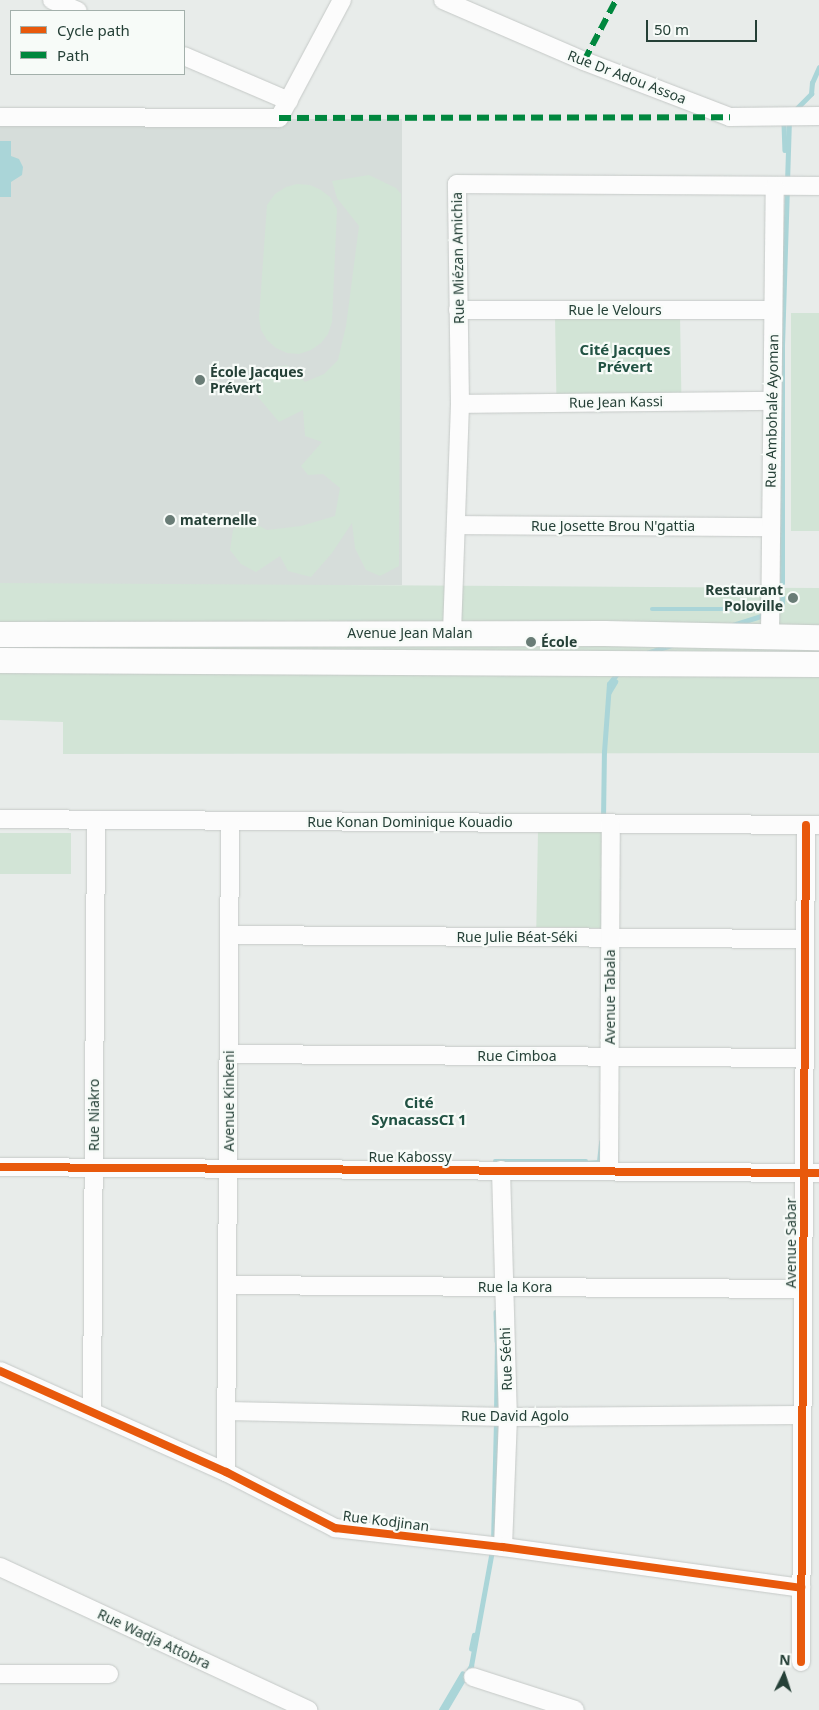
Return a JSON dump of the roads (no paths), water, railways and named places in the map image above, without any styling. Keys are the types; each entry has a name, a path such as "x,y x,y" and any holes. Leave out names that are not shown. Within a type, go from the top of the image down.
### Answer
{"main road":[{"name":"Avenue Jean Malan","path":"0,634 452,633 819,637"},
{"path":"0,660 819,664"}],"street":[{"path":"52,0 76,10"},
{"path":"0,117 279,118 342,0"},
{"name":"Rue Dr Adou Assoa","path":"443,0 584,61 730,117 819,116"},
{"path":"185,56 289,101"},
{"name":"Rue Miézan Amichia","path":"452,633 460,404 457,184 819,186"},
{"name":"Rue Ambohalé Ayoman","path":"770,636 771,401 775,186"},
{"name":"Rue le Velours","path":"458,310 773,310"},
{"name":"Rue Jean Kassi","path":"460,404 771,401"},
{"name":"Rue Josette Brou N'gattia","path":"456,525 770,528"},
{"name":"Rue Konan Dominique Kouadio","path":"0,819 812,824"},
{"name":"Rue Niakro","path":"92,1411 96,820"},
{"name":"Avenue Kinkeni","path":"226,1472 230,821"},
{"name":"Avenue Tabala","path":"609,1171 611,823"},
{"name":"Avenue Sabar","path":"801,1662 803,1288 811,1173 804,1058 805,939 812,824"},
{"name":"Rue Julie Béat-Séki","path":"230,935 805,939"},
{"name":"Rue Cimboa","path":"229,1054 804,1058"},
{"name":"Rue Kabossy","path":"0,1167 811,1173"},
{"name":"Rue Séchi","path":"501,1170 508,1417 503,1547"},
{"name":"Rue la Kora","path":"228,1285 803,1288"},
{"name":"Rue Kodjinan","path":"0,1371 226,1472 335,1528 503,1547 801,1588"},
{"name":"Rue David Agolo","path":"227,1412 508,1417 802,1415"},
{"name":"Rue Wadja Attobra","path":"0,1567 308,1710"},
{"path":"0,1674 109,1674"},
{"path":"473,1677 574,1710"}],"water":[{"path":"0,141 11,141 11,156 19,159 23,167 22,175 11,182 11,197 0,197"}],"waterway":[{"path":"795,110 811,94 812,83 819,67"},
{"path":"787,183 789,120"},
{"path":"784,124 785,150"},
{"path":"773,611 782,608 782,345 787,190"},
{"path":"652,609 760,609"},
{"path":"733,625 766,614"},
{"path":"647,653 671,645"},
{"path":"603,820 604,752 609,684 619,671"},
{"path":"609,692 615,682"},
{"path":"584,1163 599,1162 601,1142"},
{"path":"495,1161 586,1161"},
{"path":"496,1312 497,1341"},
{"path":"496,1413 497,1339"},
{"path":"493,1543 496,1421"},
{"path":"445,1710 471,1666 492,1551"},
{"path":"471,1649 474,1635"},
{"path":"441,1710 462,1674"}],"place":[{"name":"École Jacques Prévert","path":"200,380"},
{"name":"maternelle","path":"170,520"},
{"name":"Restaurant Poloville","path":"793,598"},
{"name":"École","path":"531,642"}],"district":[{"name":"Cité Jacques Prévert","path":"625,358"},
{"name":"Cité SynacassCI 1","path":"419,1110"}]}
